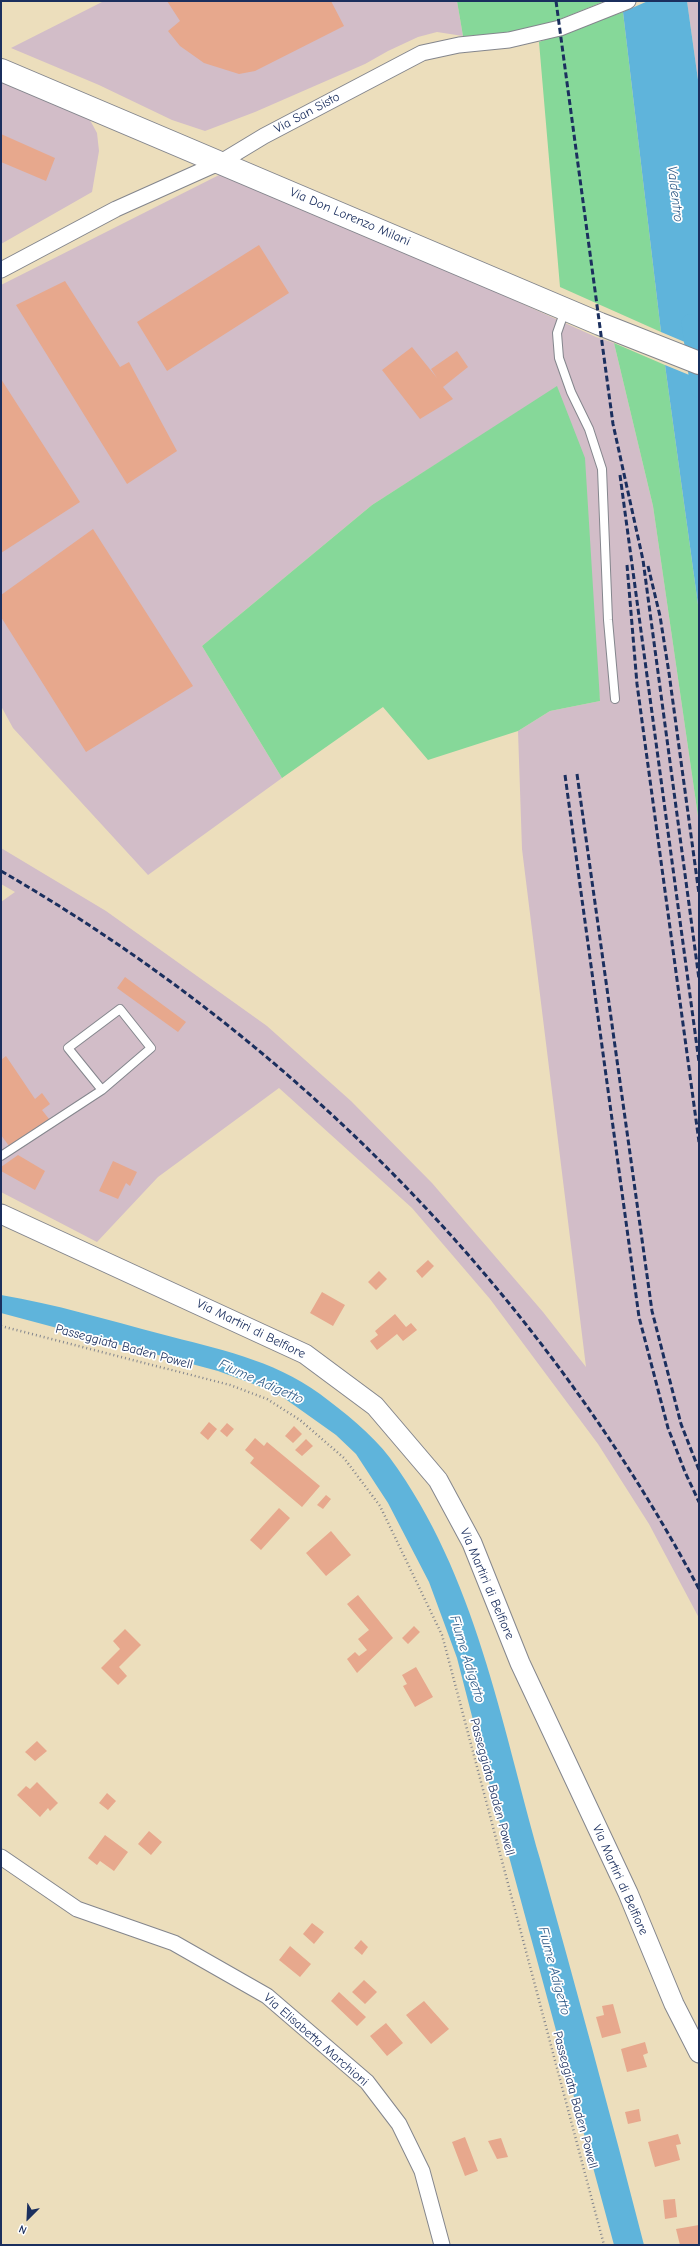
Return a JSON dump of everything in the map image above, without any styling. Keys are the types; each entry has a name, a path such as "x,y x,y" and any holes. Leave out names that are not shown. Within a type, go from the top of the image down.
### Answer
{"main road":[{"name":"Via Don Lorenzo Milani","path":"1,70 565,309 661,346 699,363"}],"street":[{"name":"Via San Sisto","path":"1,270 116,209 221,162 264,136 422,53 459,44 509,40 560,28 628,1"},
{"name":"Via Martiri di Belfiore","path":"1,1214 305,1354 375,1406 438,1480 472,1543 520,1663 628,1893 674,2004 699,2053"},
{"name":"Via Elisabetta Marchioni","path":"1,1857 77,1909 174,1943 267,1996 367,2082 398,2124 422,2171 442,2245"}],"lane":[{"path":"565,309 557,332 558,358 571,392 589,429 602,469 608,620 615,699"},
{"path":"1,1156 102,1090 151,1048 120,1008 68,1048 102,1090"}],"path":[{"name":"Passeggiata Baden Powell","path":"1,1326 230,1385 267,1399 300,1420 344,1458 380,1506 442,1635 604,2245"}],"shaded area":[{"path":"104,1 457,1 463,36 437,32 418,37 365,64 255,112 205,131 172,120 99,85 11,48"},
{"path":"687,1 699,1 699,87"},
{"path":"1,76 85,111 97,133 99,151 92,192 1,244"},
{"path":"227,171 596,337 614,343 653,506 699,823 699,1618 649,1524 598,1444 490,1299 412,1208 279,1088 158,1177 97,1242 1,1192 1,902 15,892 1,884 1,848 106,911 267,1026 351,1101 432,1183 543,1312 586,1367 522,849 518,731 550,711 600,701 557,387 372,505 202,646 282,778 148,875 13,728 1,706 1,285"}],"green space":[{"path":"457,1 605,1 548,24 503,35 463,36"},
{"path":"623,12 661,332 560,287 539,42"},
{"path":"614,343 665,365 699,612 699,823 653,506"},
{"path":"557,386 585,458 600,701 550,711 518,731 428,760 383,707 282,778 202,646 372,505"}],"water":[{"path":"648,1 687,1 699,87 699,348 661,332 623,12"},
{"path":"665,365 699,379 699,612"},
{"name":"Fiume Adigetto","path":"1,1295 41,1303 223,1350 244,1356 283,1372 320,1394 348,1416 375,1440 390,1458 420,1503 444,1551 465,1600 483,1651 580,2004 644,2245 614,2245 491,1790 457,1658 429,1582 388,1503 356,1454 336,1435 284,1398 259,1386 218,1371 1,1313"}],"building":[{"path":"167,1 331,1 344,26 255,71 239,74 204,63 180,46 168,31 180,21"},
{"path":"1,134 55,158 46,181 1,162"},
{"path":"259,245 289,293 167,371 137,322"},
{"path":"65,281 120,367 129,362 177,451 127,484 16,305"},
{"path":"412,347 437,378 431,369 457,351 468,367 443,387 453,399 420,419 382,370"},
{"path":"1,379 80,502 1,553"},
{"path":"93,529 193,686 86,752 1,617 1,595"},
{"path":"125,977 186,1022 178,1032 117,988"},
{"path":"6,1056 35,1099 42,1093 50,1104 42,1110 49,1119 9,1146 1,1135 1,1060"},
{"path":"18,1155 45,1171 35,1190 1,1171 1,1167"},
{"path":"113,1161 137,1172 130,1186 126,1183 118,1199 99,1191"},
{"path":"428,1260 434,1266 422,1278 416,1271"},
{"path":"379,1271 387,1279 376,1290 368,1282"},
{"path":"322,1292 345,1305 333,1326 310,1313"},
{"path":"395,1314 406,1327 411,1323 417,1330 403,1341 397,1334 377,1350 370,1341 378,1335 375,1331"},
{"path":"209,1422 217,1429 208,1440 200,1433"},
{"path":"227,1423 234,1429 227,1437 220,1431"},
{"path":"294,1426 302,1434 293,1443 285,1436"},
{"path":"255,1438 264,1446 267,1442 320,1486 302,1507 250,1463 254,1458 245,1450"},
{"path":"306,1439 313,1446 302,1456 295,1450"},
{"path":"326,1495 331,1499 323,1509 317,1505"},
{"path":"279,1508 290,1518 261,1550 250,1540"},
{"path":"331,1531 351,1555 326,1576 306,1553"},
{"path":"358,1595 393,1638 357,1673 347,1659 355,1652 359,1656 367,1650 358,1639 369,1630 347,1604"},
{"path":"414,1626 420,1632 408,1644 402,1638"},
{"path":"125,1629 141,1645 119,1667 127,1676 118,1685 101,1668 120,1649 113,1641"},
{"path":"416,1667 433,1697 415,1707 403,1686 407,1684 402,1675"},
{"path":"37,1741 47,1751 35,1761 25,1752"},
{"path":"37,1782 58,1803 50,1811 48,1808 40,1817 17,1795 26,1786 30,1789"},
{"path":"107,1793 116,1801 108,1810 99,1803"},
{"path":"149,1831 162,1842 151,1855 138,1844"},
{"path":"105,1835 128,1852 114,1871 100,1861 97,1865 88,1858"},
{"path":"312,1923 324,1932 314,1944 303,1934"},
{"path":"361,1940 368,1947 362,1955 354,1948"},
{"path":"290,1946 311,1964 300,1977 279,1960"},
{"path":"364,1980 377,1992 365,2004 352,1992"},
{"path":"339,1992 366,2017 357,2026 331,2001"},
{"path":"424,2001 449,2029 431,2044 406,2015"},
{"path":"613,2004 621,2033 602,2038 596,2017 604,2015 602,2006"},
{"path":"386,2023 403,2043 387,2056 370,2036"},
{"path":"645,2042 648,2053 643,2055 647,2067 627,2072 621,2049"},
{"path":"639,2109 641,2121 628,2124 625,2112"},
{"path":"678,2134 681,2144 676,2145 680,2160 655,2167 648,2142"},
{"path":"465,2137 478,2171 465,2176 452,2142"},
{"path":"501,2138 508,2157 497,2159 488,2141"},
{"path":"675,2199 677,2217 665,2219 663,2200"},
{"path":"699,2225 699,2245 680,2245 676,2229"}],"waterway":[{"name":"Valdentro","path":"690,323 699,389"}],"railway":[{"path":"556,1 613,424 643,560 699,979"},
{"path":"620,475 699,1062"},
{"path":"627,565 637,684 699,1142"},
{"path":"648,566 660,616 669,673 699,894"},
{"path":"577,774 652,1311 681,1424 699,1470"},
{"path":"565,775 639,1317 668,1428 685,1472 699,1502"},
{"path":"1,871 109,938 211,1012 309,1094 400,1181 486,1275 564,1374 635,1479 699,1589"}]}
